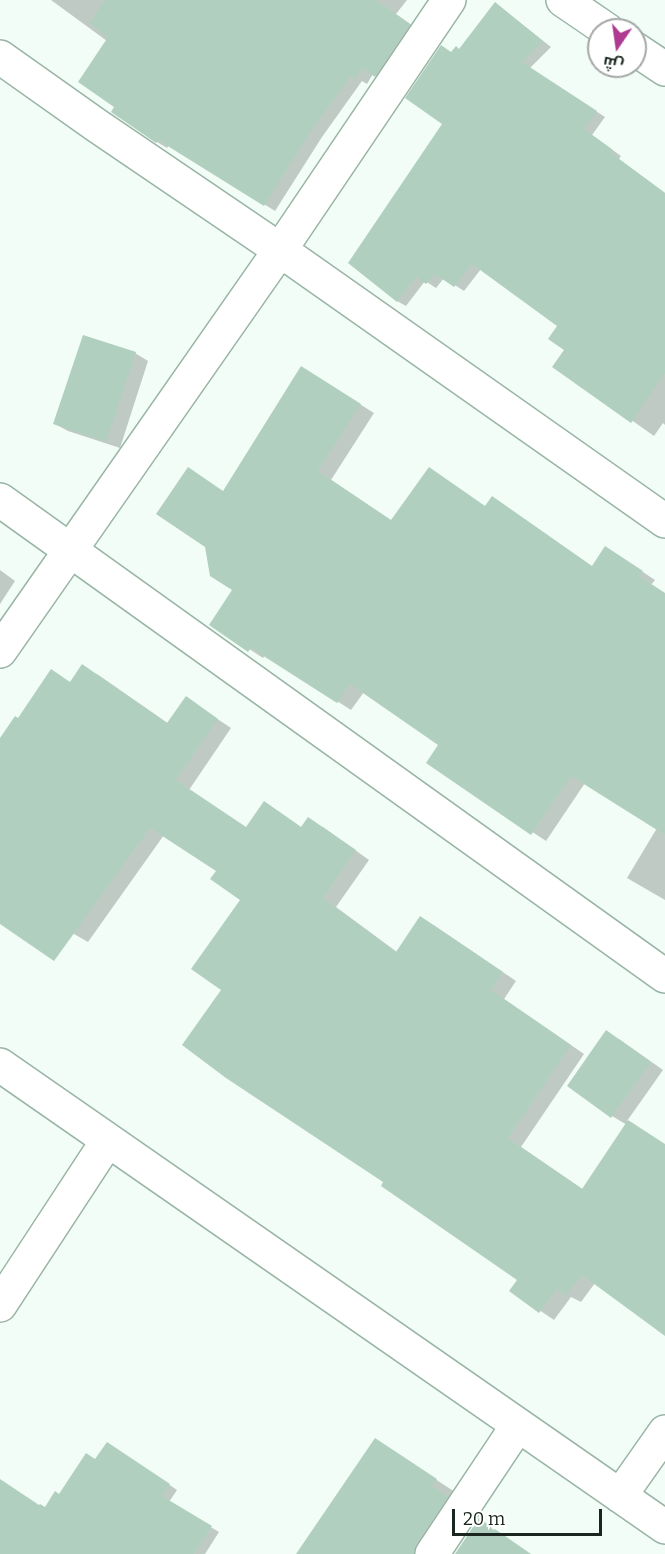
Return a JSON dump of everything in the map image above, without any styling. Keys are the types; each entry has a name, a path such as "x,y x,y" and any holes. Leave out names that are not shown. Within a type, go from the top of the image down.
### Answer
{"street":[{"path":"0,651 280,250 449,0"},
{"path":"563,0 589,18"},
{"path":"0,57 280,250 665,521"},
{"path":"647,57 665,69"},
{"path":"0,500 665,976"},
{"path":"0,1065 665,1527"},
{"path":"0,1305 108,1140"},
{"path":"432,1554 518,1425"},
{"path":"620,1496 665,1432"}],"building":[{"path":"105,0 376,0 410,24 375,77 363,68 355,79 351,76 311,131 264,206 158,140 156,143 111,112 114,107 78,82 108,37 89,23"},
{"path":"495,2 543,41 522,62 597,111 584,129 613,150 611,153 665,193 665,373 631,423 552,367 564,350 548,339 557,326 472,264 454,287 435,274 426,284 416,277 397,302 348,263 442,124 405,98 441,45 451,52 456,46 459,49"},
{"path":"83,335 136,352 106,442 53,424"},
{"path":"301,366 361,404 318,471 391,520 429,467 485,506 492,496 592,566 605,546 643,571 639,576 665,593 665,835 571,776 531,835 426,763 438,745 350,684 337,703 251,648 248,652 209,625 232,590 210,576 205,547 156,514 188,467 223,491"},
{"path":"82,664 167,723 186,696 218,719 176,780 246,827 264,801 301,827 308,817 356,850 323,898 396,952 420,916 503,972 491,990 571,1045 508,1138 582,1189 628,1120 665,1144 665,1336 582,1275 566,1296 557,1289 539,1313 509,1291 517,1280 381,1186 383,1182 226,1078 182,1045 221,990 191,969 240,900 210,879 216,871 150,828 54,961 0,924 0,738 15,716 18,718 51,669 70,682"},
{"path":"606,1030 651,1062 611,1118 567,1086"},
{"path":"375,1438 437,1479 432,1486 448,1497 416,1544 413,1554 296,1554"},
{"path":"107,1442 170,1484 162,1496 212,1526 194,1554 0,1554 0,1479 45,1507 55,1491 59,1494 86,1453 95,1459"},
{"path":"479,1518 531,1554 455,1554"}]}
